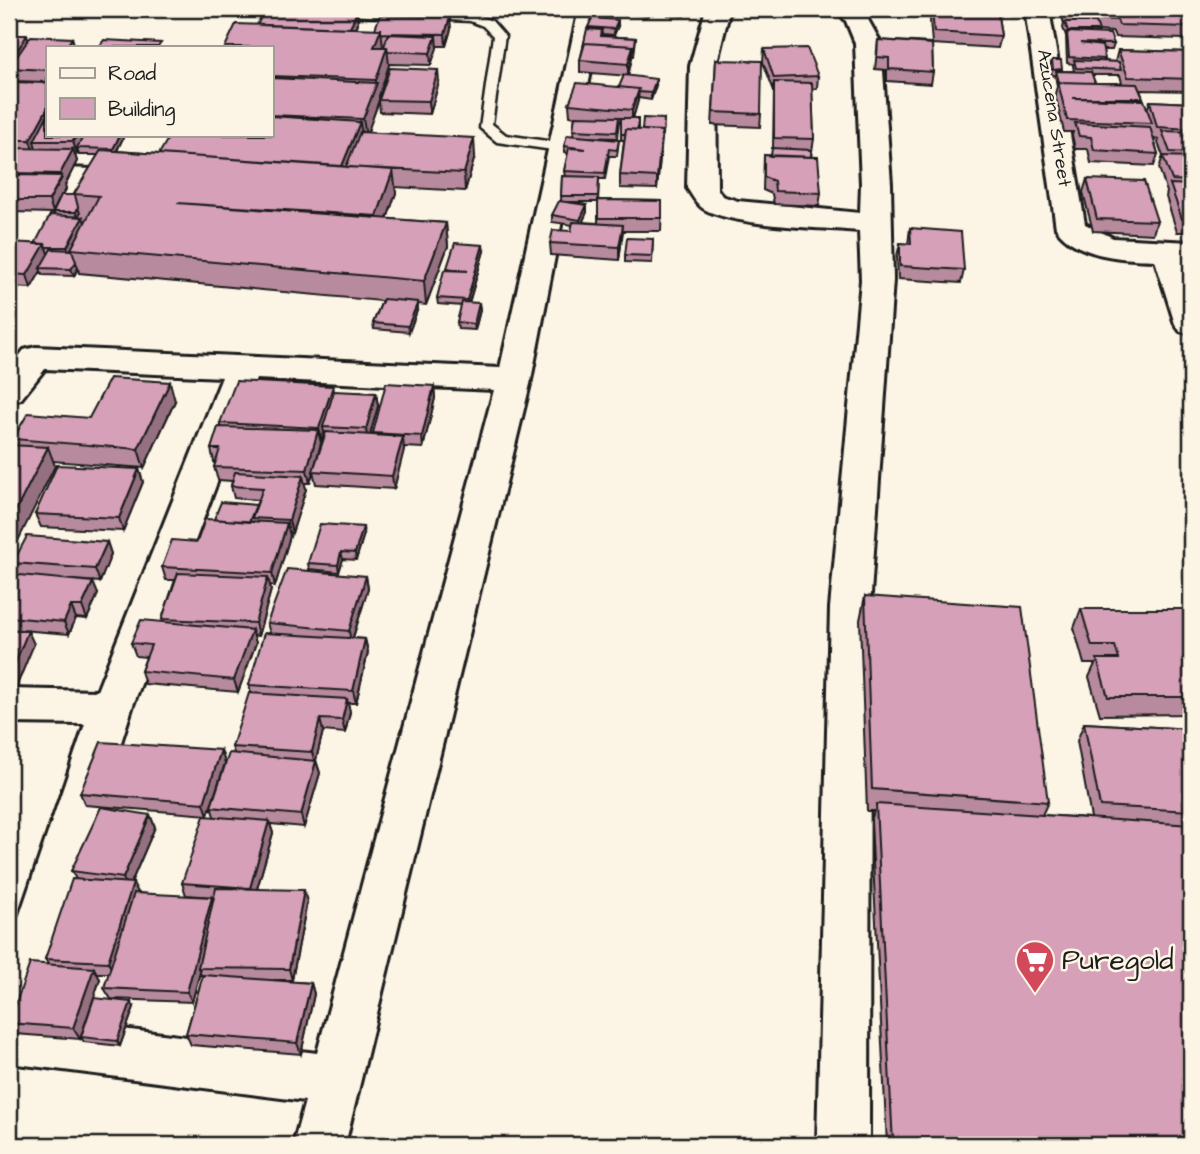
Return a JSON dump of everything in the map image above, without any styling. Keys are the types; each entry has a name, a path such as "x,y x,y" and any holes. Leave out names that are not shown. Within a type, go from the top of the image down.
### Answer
{"street":[{"path":"319,1145 514,380 560,147 591,9"},
{"path":"718,9 703,66 702,188 712,202 734,210 874,223"},
{"path":"844,1145 850,608 877,280 874,223 876,184 867,43 857,18 848,9"},
{"name":"Azucena Street","path":"1037,9 1071,228 1084,240 1102,247 1179,250"},
{"path":"9,154 93,157"},
{"path":"1179,250 1191,324"},
{"path":"9,391 36,358 514,380"},
{"path":"9,1018 111,708 243,368"},
{"path":"9,706 111,708"},
{"path":"9,1039 336,1080"}],"lane":[{"path":"306,9 471,17 495,27 499,36 485,125 502,139 560,147"}],"building":[{"path":"265,9 357,11 350,28 257,25"},
{"path":"932,9 997,9 1001,36 934,32"},
{"path":"1066,9 1181,9 1189,27 1119,25 1117,20 1100,19 1099,14 1067,12"},
{"path":"380,15 450,17 445,34 381,33 381,29 375,29"},
{"path":"592,18 618,20 614,29 588,27"},
{"path":"1065,22 1096,22 1099,31 1068,31"},
{"path":"236,24 381,29 374,47 387,47 376,80 273,76 273,46 225,46"},
{"path":"587,29 602,30 601,36 636,38 634,50 633,46 585,43 583,47"},
{"path":"1067,32 1110,34 1114,44 1080,43 1102,46 1105,59 1069,57"},
{"path":"388,34 436,36 430,53 388,51 387,47 384,47"},
{"path":"9,35 27,35 10,62 9,62"},
{"path":"31,36 72,38 67,46 46,46 46,70 9,68"},
{"path":"104,40 161,43 159,46 100,46"},
{"path":"878,40 932,44 933,72 889,69 889,58 877,57"},
{"path":"585,43 633,46 628,64 580,60"},
{"path":"807,48 818,76 774,78 764,49"},
{"path":"1118,50 1191,52 1191,79 1128,77"},
{"path":"716,60 762,61 761,114 713,112"},
{"path":"1052,60 1061,60 1062,69 1053,70"},
{"path":"1074,60 1119,62 1121,70 1076,68"},
{"path":"390,68 438,70 429,101 379,100"},
{"path":"1056,71 1091,72 1095,83 1059,82"},
{"path":"624,75 656,79 651,93 619,87"},
{"path":"273,78 377,83 363,119 273,115"},
{"path":"774,82 812,83 814,139 774,138"},
{"path":"1058,82 1137,84 1143,98 1073,98 1144,100 1152,123 1067,120"},
{"path":"46,83 46,111 30,140 9,140 9,84"},
{"path":"577,83 639,89 632,110 569,104"},
{"path":"1150,101 1191,103 1191,129 1157,127"},
{"path":"273,116 360,122 342,166 159,154 169,136 273,136"},
{"path":"575,116 619,117 617,132 573,130"},
{"path":"46,118 46,136 76,136 73,141 34,141"},
{"path":"621,118 638,118 638,130 626,129 625,134 621,134"},
{"path":"643,118 664,119 663,135 662,131 642,130"},
{"path":"1075,123 1150,127 1158,154 1094,150 1091,137 1079,136"},
{"path":"626,129 662,131 657,177 620,175"},
{"path":"1162,131 1191,132 1191,153 1170,152"},
{"path":"360,132 474,138 464,173 346,167"},
{"path":"567,135 619,140 617,150 609,149 605,173 564,171 569,148 586,149 564,146"},
{"path":"83,136 120,136 113,149 77,148"},
{"path":"9,148 73,149 60,174 15,173 10,183"},
{"path":"772,148 811,150 811,157 771,156"},
{"path":"101,150 393,170 377,216 177,203 446,223 424,281 71,249 99,196 74,194"},
{"path":"764,155 818,157 821,193 775,191 774,181 764,177"},
{"path":"1163,156 1191,157 1191,181 1172,180"},
{"path":"19,175 62,176 49,200 9,200 9,193"},
{"path":"562,176 599,177 598,196 561,196"},
{"path":"1087,179 1144,181 1157,221 1097,219"},
{"path":"1170,184 1191,185 1191,219 1182,219"},
{"path":"61,195 75,195 78,207 76,212 53,212"},
{"path":"598,200 662,201 662,218 598,218"},
{"path":"559,201 587,205 580,220 552,215"},
{"path":"50,215 83,217 67,247 35,244"},
{"path":"573,222 623,225 619,247 550,243 553,230 571,231"},
{"path":"910,228 961,232 964,270 900,266 900,243 911,244"},
{"path":"627,238 653,239 652,256 625,255"},
{"path":"9,242 45,244 27,275 9,274"},
{"path":"455,243 483,245 467,300 437,298 444,270 468,271 447,268"},
{"path":"51,249 72,250 76,262 71,269 40,268"},
{"path":"383,299 418,302 408,326 373,323"},
{"path":"462,302 479,303 474,324 457,322"},
{"path":"110,378 170,382 138,449 13,439 28,413 89,418"},
{"path":"236,381 333,386 319,428 220,423"},
{"path":"386,383 434,386 422,436 373,433"},
{"path":"334,391 376,393 366,429 323,427"},
{"path":"218,427 318,430 307,470 214,467 220,449 211,449"},
{"path":"326,432 403,437 392,476 313,471"},
{"path":"9,445 48,447 9,524"},
{"path":"57,465 139,469 119,518 35,514"},
{"path":"235,472 303,476 289,520 252,518 263,488 231,486"},
{"path":"221,502 256,505 249,522 214,519"},
{"path":"205,519 287,523 272,573 162,567 172,540 197,542"},
{"path":"320,524 363,527 355,553 341,552 338,565 308,563"},
{"path":"27,536 107,542 95,569 13,563"},
{"path":"287,569 366,576 349,631 267,623"},
{"path":"178,573 268,577 255,623 162,619"},
{"path":"9,574 93,582 82,606 71,606 64,622 9,617"},
{"path":"865,596 1022,607 1048,802 872,789"},
{"path":"1081,609 1191,609 1191,697 1108,697 1097,659 1119,659 1115,646 1092,646"},
{"path":"141,620 252,630 234,680 141,671 151,645 131,643"},
{"path":"9,631 28,631 9,678"},
{"path":"264,633 365,639 353,691 249,685"},
{"path":"249,693 347,699 342,720 320,719 312,752 232,747"},
{"path":"1084,723 1191,729 1191,811 1100,806"},
{"path":"101,742 221,750 204,803 80,793"},
{"path":"229,753 316,761 301,815 211,807"},
{"name":"Puregold","path":"876,804 1191,825 1191,1145 893,1145"},
{"path":"101,807 150,815 123,878 71,871"},
{"path":"204,816 269,821 250,888 182,883"},
{"path":"72,879 133,883 108,962 45,959"},
{"path":"216,888 304,890 289,969 198,968"},
{"path":"134,893 212,897 187,992 104,988"},
{"path":"30,963 94,968 73,1028 9,1023"},
{"path":"203,975 311,983 297,1043 186,1034"},
{"path":"94,998 131,1002 117,1041 81,1037"}],"place":[{"name":"Puregold","path":"1035,994"}]}
